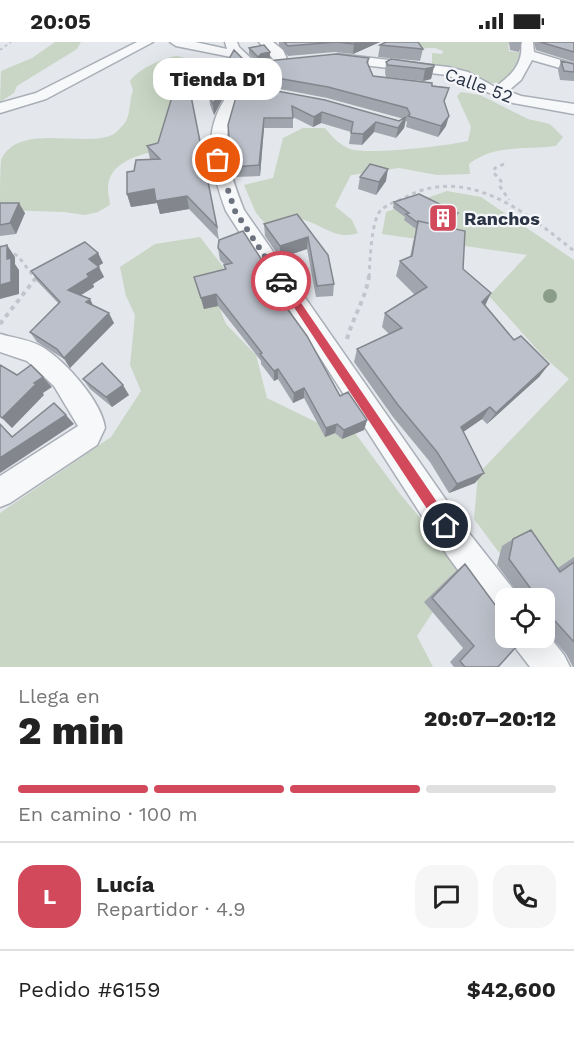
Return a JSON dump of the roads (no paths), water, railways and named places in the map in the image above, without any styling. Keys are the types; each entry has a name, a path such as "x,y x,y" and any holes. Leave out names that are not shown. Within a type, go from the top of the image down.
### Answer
{"street":[{"path":"0,108 41,96 147,42"},
{"path":"176,42 239,55"},
{"path":"231,42 239,55 253,68"},
{"path":"265,42 280,56 277,63"},
{"path":"497,93 515,79 528,48 574,68"},
{"name":"Calle 52","path":"326,59 356,59 455,73 497,93 518,100 574,109"},
{"path":"253,68 299,61"},
{"path":"253,68 251,90 226,108 220,124 217,145 223,178 242,222 458,544 495,593"},
{"path":"0,343 34,354 63,379 91,419 92,428 87,436 0,494"},
{"path":"537,648 552,667"}],"place":[{"name":"Tienda D1","path":"218,160"},
{"name":"Ranchos","path":"443,218"}]}
